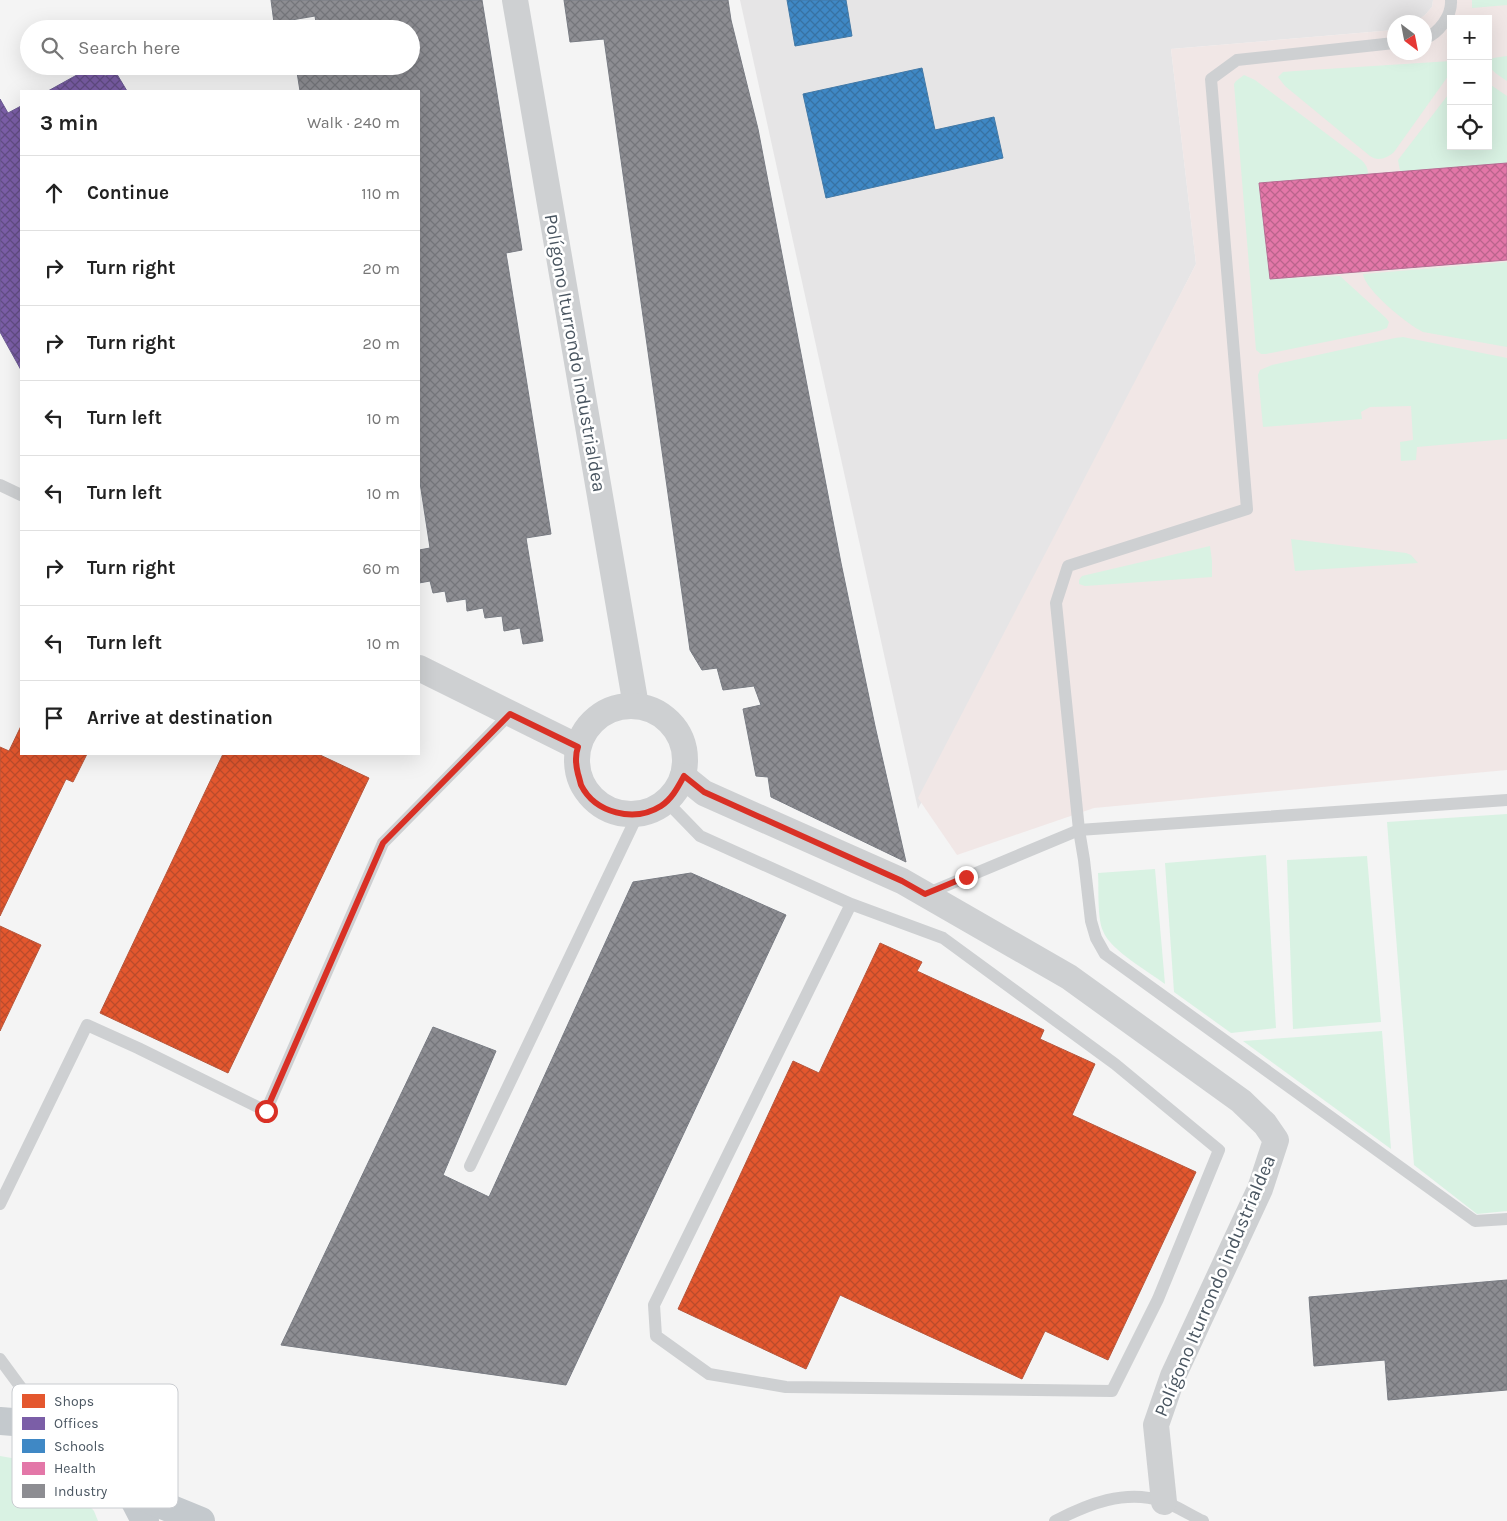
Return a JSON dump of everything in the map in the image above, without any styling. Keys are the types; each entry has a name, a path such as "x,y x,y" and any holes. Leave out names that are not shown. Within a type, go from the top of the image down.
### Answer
{"highway":[{"path":"138,1508 145,1521"},
{"path":"169,1508 201,1521"}],"street":[{"name":"Polígono Iturrondo industrialdea","path":"515,0 636,706"},
{"path":"420,669 578,747"},
{"path":"636,706 643,706 659,713 673,724 682,739 686,758 684,776 675,793 662,806 645,813 626,815 608,810 592,800 582,785 576,768 578,747 583,734 594,720 608,710 636,706"},
{"name":"Polígono Iturrondo industrialdea","path":"684,776 704,792 902,881 1069,976 1241,1101 1265,1124 1276,1140 1260,1189 1173,1376 1156,1425 1164,1502"}],"lane":[{"path":"1432,34 1444,21 1451,5 1451,0"},
{"path":"1387,44 1238,60 1212,79 1247,509 1068,566 1056,603 1079,830 1091,922 1096,938 1105,954 1474,1221 1507,1219"},
{"path":"0,485 20,495"},
{"path":"0,1204 87,1025 266,1111 383,843 510,714"},
{"path":"925,894 1079,830 1507,800"},
{"path":"666,801 700,836 851,904 943,938 1115,1064 1219,1150 1158,1299 1112,1391 786,1387 709,1374 656,1336 654,1305 851,904"},
{"path":"470,1166 638,814"},
{"path":"0,1359 18,1384"},
{"path":"1055,1521 1108,1499 1145,1496 1164,1502 1203,1521"}],"shaded area":[{"path":"740,0 1433,0 1432,7 1425,15 1387,15 1387,31 1171,49 1196,264 918,809"},
{"path":"1433,0 1507,0 1507,770 1094,808 957,855 918,798 1196,264 1171,49 1387,31 1387,60 1432,60 1432,15 1425,15 1432,7"}],"green space":[{"path":"1472,0 1507,0 1507,5 1472,8"},
{"path":"1507,56 1507,81 1492,70 1493,58"},
{"path":"1447,61 1447,78 1394,152 1379,159 1370,156 1285,86 1278,77 1283,72"},
{"path":"1244,75 1255,80 1360,159 1366,165 1368,172 1368,174 1361,175 1259,183 1270,279 1340,276 1386,318 1389,322 1387,328 1266,354 1261,354 1256,350 1234,84"},
{"path":"1492,86 1507,96 1507,163 1400,171 1398,160 1447,96 1447,150 1492,150"},
{"path":"1507,262 1507,347 1423,332 1398,315 1379,298 1371,289 1363,274"},
{"path":"1403,337 1507,358 1507,439 1417,447 1416,460 1401,461 1400,442 1413,440 1411,406 1370,407 1361,412 1362,419 1263,427 1258,375 1260,370 1272,365"},
{"path":"1291,539 1406,553 1411,555 1418,563 1295,571"},
{"path":"1210,546 1212,577 1085,586 1079,584 1082,576"},
{"path":"1507,814 1507,1211 1477,1214 1414,1165 1387,822"},
{"path":"1266,855 1276,1028 1231,1033 1174,992 1165,863"},
{"path":"1367,856 1381,1022 1293,1029 1287,860"},
{"path":"1155,869 1165,984 1130,960 1113,945 1103,931 1099,911 1098,873"},
{"path":"1382,1031 1391,1149 1243,1041"},
{"path":"0,1456 12,1458 12,1508 91,1508 98,1521 0,1521"}],"building: Shops":[{"path":"20,728 20,755 86,755 73,782 66,779 0,916 0,747 9,751"},
{"path":"223,755 320,755 369,778 228,1073 100,1013"},
{"path":"0,926 41,945 0,1031"},
{"path":"880,943 922,962 917,971 1044,1030 1040,1039 1095,1064 1072,1115 1196,1172 1108,1360 1045,1331 1022,1379 840,1295 806,1369 678,1309 793,1061 819,1073"}],"building: Offices":[{"path":"77,75 117,75 126,90 50,90"},
{"path":"0,99 8,113 20,107 20,368 0,332"}],"building: Schools":[{"path":"787,0 846,0 852,36 795,46"},
{"path":"922,68 935,130 994,117 1003,158 826,198 803,94"}],"building: Health":[{"path":"1507,163 1507,260 1270,279 1259,183"}],"building: Industry":[{"path":"271,0 482,0 522,250 506,253 551,534 526,538 543,641 523,644 520,628 504,631 502,616 485,618 483,608 467,611 466,599 447,602 445,591 433,593 430,581 420,583 420,550 430,548 420,483 420,90 300,90 297,75 420,75 420,20 316,20 315,16 292,20 274,20"},
{"path":"564,0 728,0 731,20 758,129 841,563 906,862 771,797 768,777 756,776 743,709 761,705 754,686 723,690 717,668 702,670 690,650 604,39 570,42"},
{"path":"691,873 786,915 566,1385 281,1345 433,1027 496,1051 443,1175 489,1197 633,882"},
{"path":"1507,1280 1507,1390 1388,1400 1385,1360 1314,1366 1309,1297"}],"route":[{"path":"266,1111 383,843 510,714 578,747 576,768 582,785 592,800 608,810 626,815 645,813 662,806 675,793 684,776 704,792 902,881 925,894 966,877"}]}
